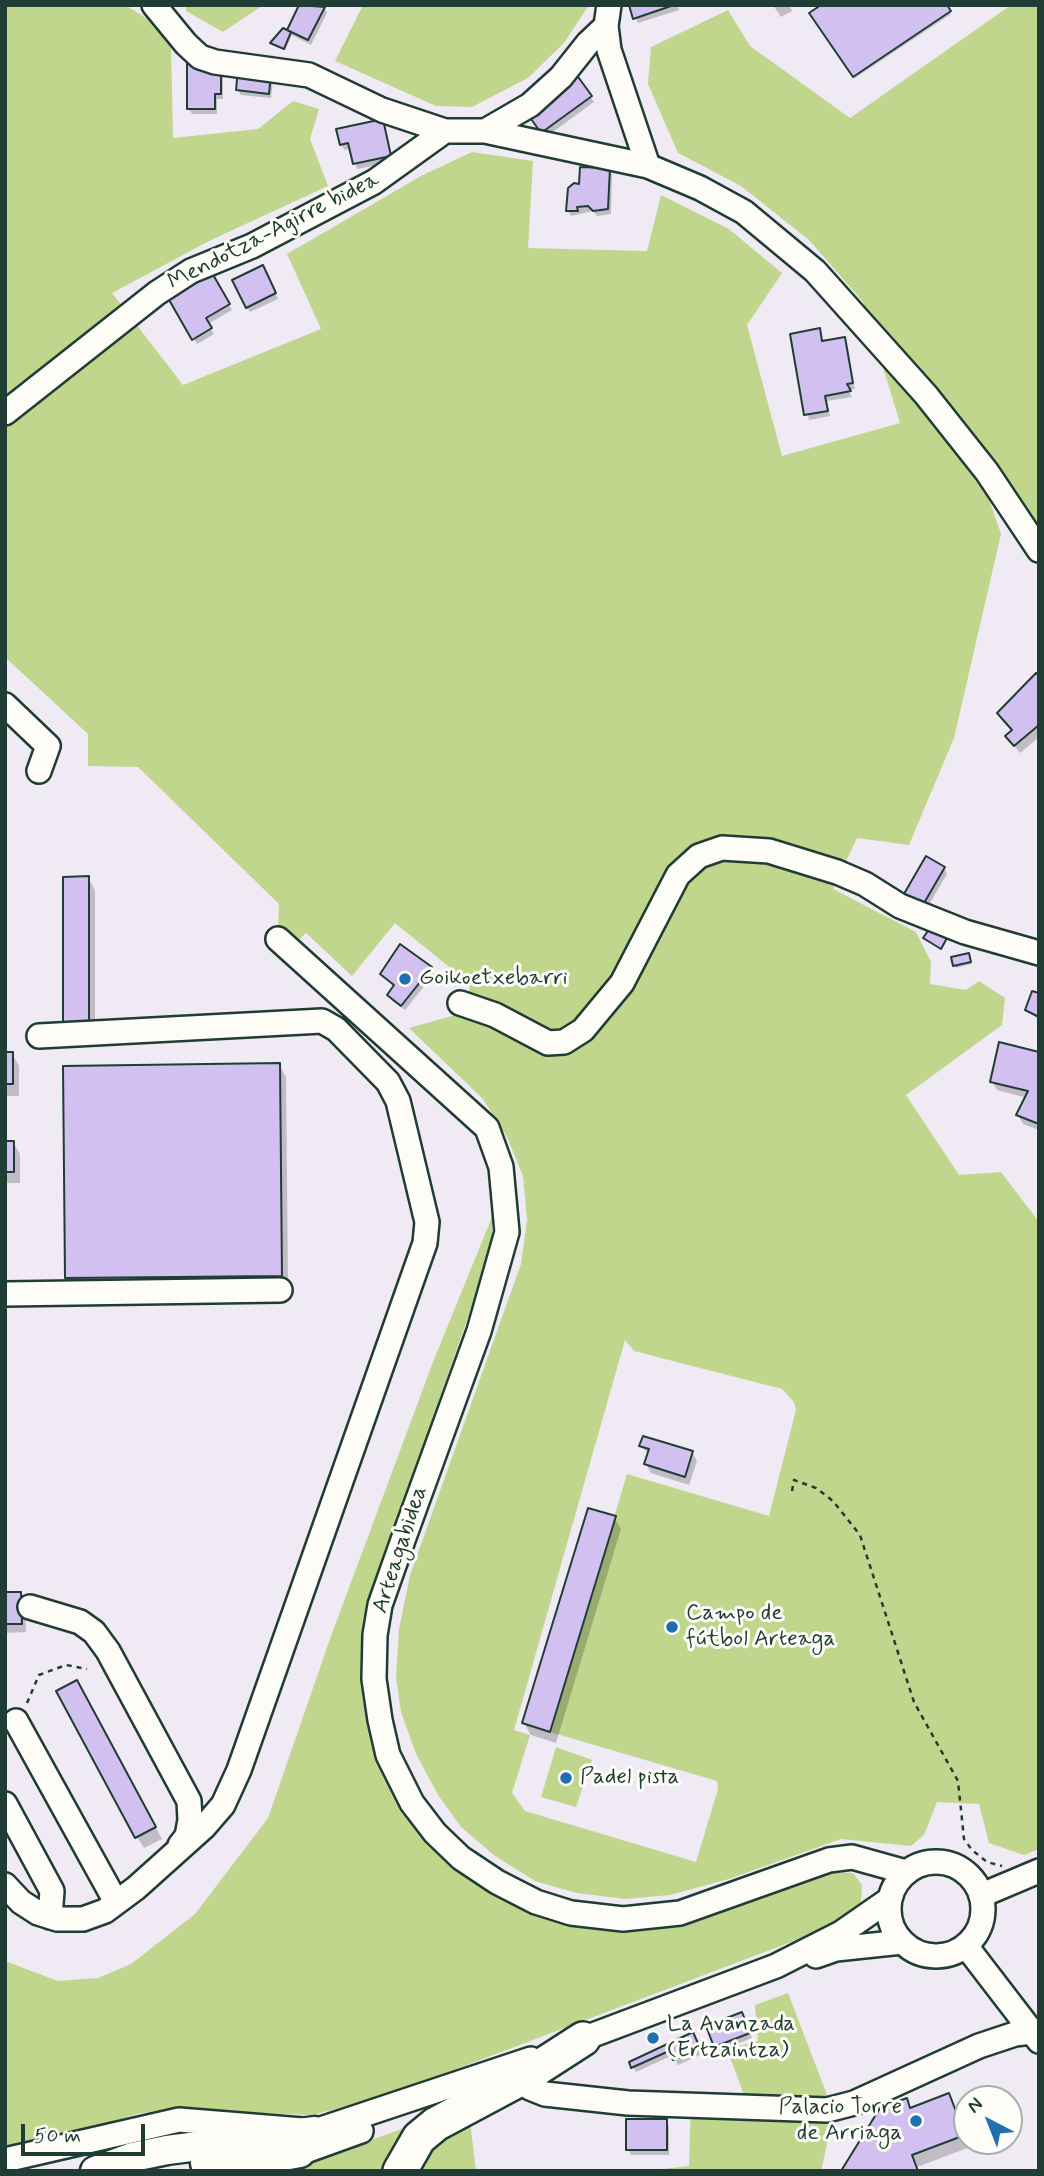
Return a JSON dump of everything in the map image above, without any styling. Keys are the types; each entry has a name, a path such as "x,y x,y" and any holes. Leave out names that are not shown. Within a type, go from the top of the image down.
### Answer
{"highway":[{"path":"400,2171 419,2138 436,2124 511,2074 583,2039"}],"main road":[{"path":"95,2171 133,2157 167,2150 236,2143 307,2142"},
{"path":"119,2171 158,2163 256,2161 307,2142"}],"street":[{"path":"154,5 200,57 215,62 309,75 382,110 445,131 485,131 648,166 700,188 744,212 815,271 926,395 987,472 1039,550"},
{"path":"485,131 530,104 561,77 608,16"},
{"path":"608,16 609,50 623,100 648,166"},
{"name":"Mendotza-Agirre bidea","path":"5,413 157,293 191,271 253,246 374,182 445,131"},
{"path":"5,705 48,746 39,771"},
{"path":"460,1003 495,1015 548,1043 564,1042 583,1030 622,983 678,875 699,856 722,848 769,851 837,872 911,911 965,932 1039,953"},
{"name":"Arteagabidea","path":"278,939 487,1128 501,1167 507,1232 479,1331 380,1605 375,1635 374,1679 380,1720 388,1755 412,1803 435,1833 461,1858 527,1897 571,1913 623,1919 680,1913 829,1860 852,1857 906,1872"},
{"path":"5,1885 21,1902 50,1917 83,1919 105,1911 172,1856 204,1827 223,1805 239,1770 425,1243 427,1222 398,1101 388,1082 336,1029 321,1021 40,1036"},
{"path":"6,1294 280,1290"},
{"path":"30,1607 80,1622 94,1632 108,1651 189,1801 187,1836 172,1856"},
{"path":"16,1721 116,1902"},
{"path":"5,1804 52,1891 50,1917"},
{"path":"930,1862 956,1866 967,1873 982,1895 982,1923 967,1946 947,1955 926,1956 902,1942 891,1922 890,1899 896,1884 906,1872 930,1862"},
{"path":"982,1895 1039,1871"},
{"path":"583,2039 776,1965 841,1933 890,1899"},
{"path":"776,1965 802,1962 836,1950 902,1942"},
{"path":"967,1946 1036,2035"},
{"path":"5,2160 179,2120 307,2142 407,2114 511,2074 530,2088 545,2094 628,2103 827,2110 854,2103 979,2046 1015,2034 1036,2035"},
{"path":"162,2126 218,2136 236,2143"}],"path":[{"path":"792,1491 794,1480 817,1488 834,1501 860,1535 914,1702 958,1781 964,1839 972,1850 988,1862 1003,1866 1013,1864"},
{"path":"16,1721 27,1705 30,1690 39,1675 66,1665 88,1669"}],"green space":[{"path":"5,5 125,5 146,18 171,44 173,138 258,129 293,101 319,109 310,139 328,186 209,241 112,293 183,385 321,329 287,254 421,176 472,152 533,161 528,248 647,251 661,195 729,229 782,273 747,325 782,456 900,423 863,302 809,240 741,186 678,153 648,84 651,47 728,10 750,46 850,118 1011,5 1039,5 1039,528 1004,476 987,493 1001,534 954,738 909,845 857,838 833,889 916,932 931,962 930,984 966,990 979,981 1005,998 1002,1025 906,1095 959,1175 1001,1172 1039,1222 1039,1849 1024,1855 989,1843 979,1804 937,1802 924,1835 911,1846 841,1839 729,1879 670,1895 625,1899 577,1893 535,1881 495,1856 461,1827 438,1795 416,1754 401,1712 396,1677 399,1629 410,1575 521,1264 527,1220 523,1176 507,1137 483,1099 409,1028 466,1012 470,984 395,923 352,976 306,933 294,944 278,928 279,904 138,767 88,766 88,734 5,657","holes":["625,1340 634,1351 782,1389 794,1402 796,1410 769,1516 627,1474 550,1732 717,1781 718,1789 696,1862 525,1811 512,1793 530,1735 514,1730"]},
{"path":"186,5 263,5 223,32 186,11"},
{"path":"363,5 589,5 564,43 528,78 472,107 436,106 335,61"},
{"path":"492,1217 492,1248 382,1564 365,1647 366,1698 446,1858 487,1889 530,1912 614,1928 829,1872 853,1873 862,1885 861,1902 849,1920 380,2098 312,2115 166,2109 137,2114 66,2137 5,2147 5,1961 58,1981 98,1978 131,1964 195,1914 268,1818 331,1636 433,1362"},
{"name":"Padel pista","path":"556,1747 592,1760 576,1807 541,1797"},
{"path":"788,1993 834,2113 821,2171 645,2171 689,2166 691,2101 747,2103 727,2049 758,2041 755,2005"},
{"path":"424,2121 385,2171 279,2171 287,2170"},
{"path":"470,2121 476,2171 409,2171 415,2157"}],"building":[{"path":"299,5 325,7 308,40 287,30"},
{"path":"629,5 674,5 633,19"},
{"path":"821,5 947,5 951,11 853,77 809,13"},
{"path":"283,28 291,32 284,49 270,43"},
{"path":"187,62 203,62 221,68 221,94 215,94 215,109 187,109"},
{"path":"238,69 271,73 269,94 236,90"},
{"path":"576,74 592,96 541,133 529,116"},
{"path":"383,119 391,156 353,164 348,143 340,145 336,129"},
{"path":"580,167 610,168 608,209 593,211 588,206 577,207 578,211 566,211 568,188 574,183 579,184"},
{"path":"263,265 276,293 246,308 232,280"},
{"path":"208,266 230,304 206,318 212,328 192,340 164,291"},
{"path":"820,328 822,341 845,337 853,383 847,384 851,391 825,396 828,411 804,415 790,334"},
{"path":"1036,673 1039,676 1039,725 1014,746 1005,736 1012,730 997,713"},
{"path":"926,856 945,867 920,910 901,899"},
{"path":"89,876 89,1024 63,1024 63,877"},
{"path":"930,928 947,938 941,949 923,938"},
{"name":"Goikoetxebarri","path":"400,944 432,967 401,1006 387,995 394,985 380,974"},
{"path":"969,953 971,962 953,966 951,957"},
{"path":"1032,991 1039,993 1039,1017 1025,1010"},
{"path":"999,1042 1039,1052 1039,1124 1016,1115 1028,1091 990,1082"},
{"path":"5,1052 13,1052 13,1084 5,1084"},
{"path":"280,1063 282,1276 65,1278 63,1066"},
{"path":"5,1141 14,1141 14,1172 5,1172"},
{"path":"643,1436 693,1451 685,1477 644,1464 649,1449 639,1446"},
{"path":"588,1508 616,1516 550,1732 522,1723"},
{"path":"5,1592 21,1592 22,1624 5,1624"},
{"path":"77,1680 156,1827 135,1838 56,1691"},
{"path":"742,2012 750,2033 714,2047 706,2026"},
{"path":"693,2032 700,2048 673,2060 669,2051 631,2068 629,2062"},
{"name":"Palacio Torre de Arriaga","path":"949,2093 953,2104 953,2140 912,2155 918,2171 841,2171 880,2108 907,2098 910,2108"},
{"path":"626,2119 667,2119 667,2150 626,2150"}],"place":[{"name":"Goikoetxebarri","path":"405,979"},
{"name":"Campo de fútbol Arteaga","path":"672,1627"},
{"name":"Padel pista","path":"566,1778"},
{"name":"La Avanzada (Ertzaintza)","path":"653,2038"},
{"name":"Palacio Torre de Arriaga","path":"916,2121"}]}
